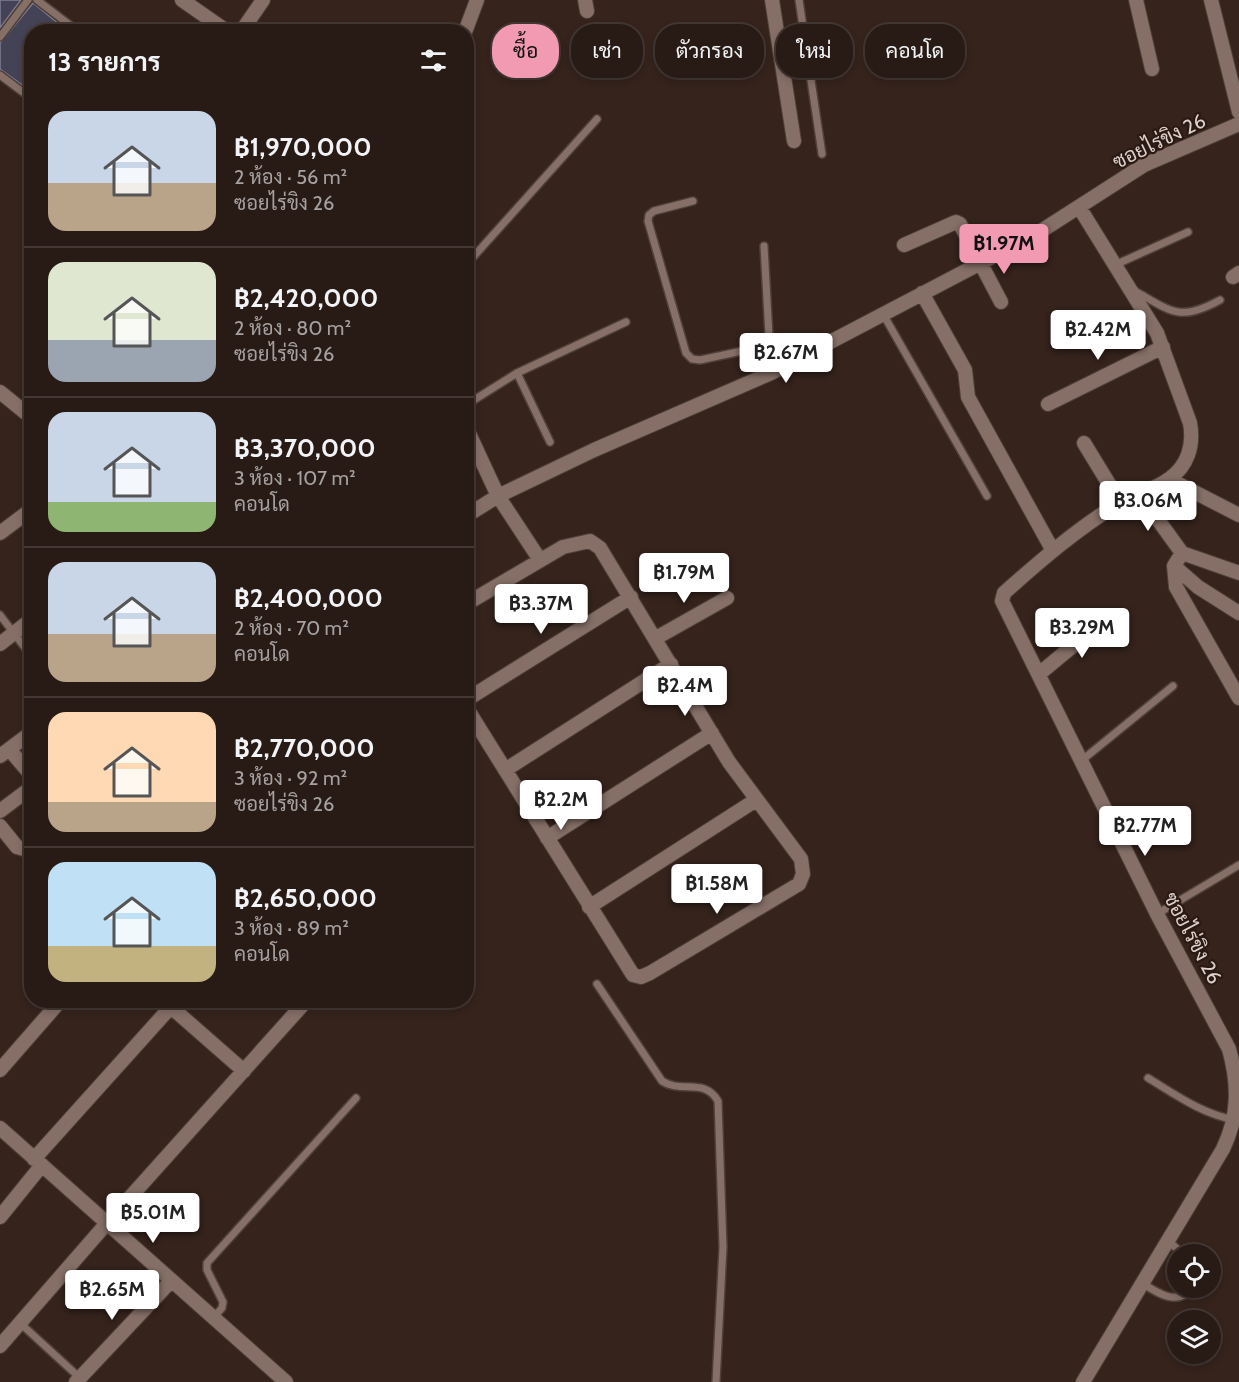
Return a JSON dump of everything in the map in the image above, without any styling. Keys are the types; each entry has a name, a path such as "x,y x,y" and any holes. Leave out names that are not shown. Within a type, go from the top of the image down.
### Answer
{"street":[{"path":"182,0 216,24"},
{"path":"246,24 263,0"},
{"path":"468,24 477,0"},
{"path":"772,0 794,141"},
{"path":"1139,0 1152,69"},
{"path":"1211,0 1233,60 1239,112"},
{"name":"ซอยไร่ขิง 26","path":"474,511 498,496 771,373 1038,233 1144,165 1239,124"},
{"path":"1079,207 1117,264 1163,347 1190,423 1193,439 1191,451 1169,480 1239,515"},
{"path":"904,244 956,222 960,224 1001,302"},
{"path":"922,293 965,370 968,397 1052,549"},
{"path":"1048,404 1163,347"},
{"path":"4,401 24,413"},
{"path":"1084,443 1120,502"},
{"path":"474,444 498,496 540,560"},
{"path":"474,457 479,454"},
{"name":"ซอยไร่ขิง 26","path":"1083,1382 1236,1124 1238,1072 1229,1049 1157,914 1002,601 1004,593 1052,549 1120,502 1169,480"},
{"path":"1138,492 1182,553 1239,573"},
{"path":"0,533 24,515"},
{"path":"474,599 563,547 590,541 600,548 712,733 756,800 801,859 803,874 799,884 641,977 633,975 624,964 474,720"},
{"path":"1182,553 1174,566 1173,575 1180,597 1239,698"},
{"path":"1174,566 1198,587 1239,613"},
{"path":"474,695 631,597"},
{"path":"656,638 727,598"},
{"path":"1040,674 1104,620"},
{"path":"0,644 24,625"},
{"path":"505,770 671,663"},
{"path":"547,838 712,733"},
{"path":"24,738 5,752 24,769"},
{"path":"0,811 24,793"},
{"path":"589,907 756,800"},
{"path":"0,826 17,847 24,849"},
{"path":"0,1070 54,1008"},
{"path":"0,1217 38,1162 166,1008"},
{"path":"175,1008 244,1071"},
{"path":"0,1346 106,1223 300,1008"},
{"path":"0,1128 284,1381"},
{"path":"78,1380 171,1281"}],"lane":[{"path":"0,37 28,0"},
{"path":"37,0 69,24"},
{"path":"799,0 822,154"},
{"path":"0,75 24,93"},
{"path":"474,256 597,119"},
{"path":"693,201 654,211 649,215 648,221 686,353 692,359 700,360 770,345"},
{"path":"1117,264 1188,232"},
{"path":"764,246 771,373"},
{"path":"1132,290 1174,313 1187,314 1200,311 1220,300"},
{"path":"883,314 987,496"},
{"path":"474,400 518,372 626,322"},
{"path":"518,372 550,442"},
{"path":"0,615 24,646"},
{"path":"1081,761 1173,686"},
{"path":"1157,914 1239,865"},
{"path":"597,984 662,1081 670,1087 704,1087 712,1091 718,1101 723,1247 716,1382"},
{"path":"1148,1078 1199,1109 1236,1124"},
{"path":"213,1318 222,1308 223,1302 207,1270 207,1263 356,1098"},
{"path":"1167,1240 1172,1244"},
{"path":"1142,1283 1167,1297"},
{"path":"20,1323 78,1380"}],"building":[{"path":"0,0 21,0 0,28"},
{"path":"33,3 59,24 24,24 24,86 0,69 0,43"}]}
